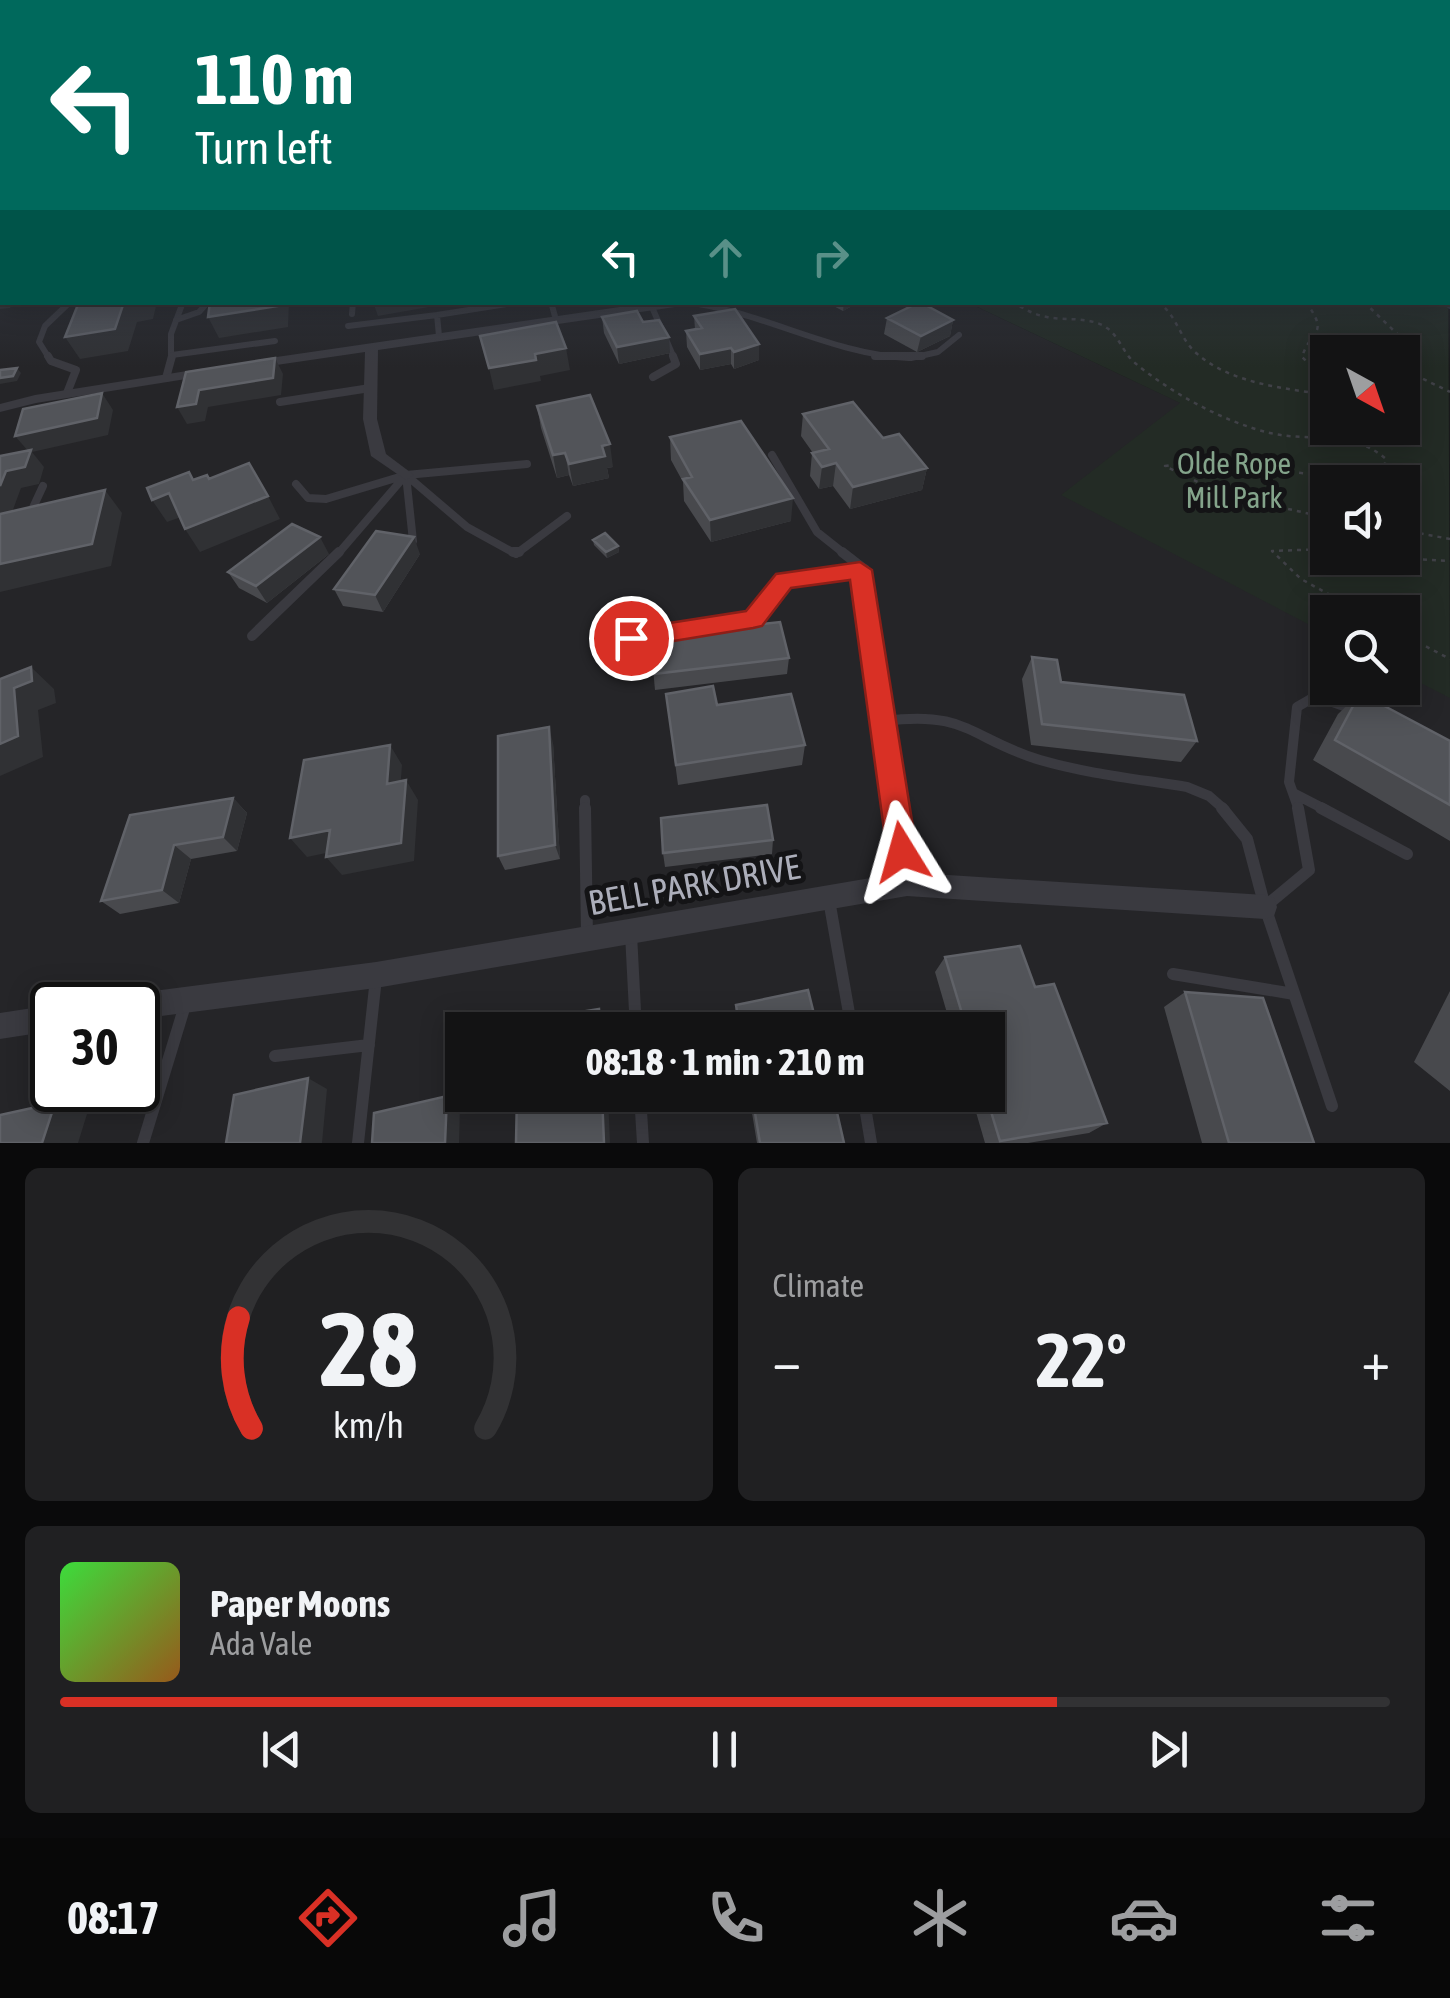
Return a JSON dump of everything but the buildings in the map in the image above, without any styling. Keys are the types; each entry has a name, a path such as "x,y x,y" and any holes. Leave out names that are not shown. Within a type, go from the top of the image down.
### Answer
{"street":[{"path":"240,366 664,305"},
{"path":"372,346 370,419 378,456 406,475"},
{"path":"0,408 222,369"},
{"path":"860,568 907,884"},
{"name":"BELL PARK DRIVE","path":"160,1003 376,975 907,884 1265,907"},
{"path":"0,1026 30,1021"}],"lane":[{"path":"67,305 45,326 39,342 51,361 76,370 67,394"},
{"path":"166,378 172,355 170,343 181,305"},
{"path":"176,320 199,312 205,305"},
{"path":"352,305 352,314"},
{"path":"348,326 500,305"},
{"path":"551,305 556,320"},
{"path":"712,305 854,353 927,355 942,350 959,335"},
{"path":"652,307 676,364 653,377"},
{"path":"437,315 440,336"},
{"path":"172,355 276,340"},
{"path":"280,402 370,388"},
{"path":"772,456 818,532 860,568"},
{"path":"296,484 308,498 326,499 406,475 528,464"},
{"path":"406,475 467,527 516,554 567,516"},
{"path":"406,475 413,542"},
{"path":"252,636 332,560 406,475"},
{"path":"21,518 32,513 43,486"},
{"path":"631,638 753,619 784,580 860,568"},
{"path":"1265,907 1310,870 1303,824 1290,782 1297,707 1316,696 1364,716"},
{"path":"882,721 917,714 949,716 1041,760 1187,787 1208,796 1230,815 1248,839 1265,907 1332,1106"},
{"path":"1293,793 1407,854"},
{"path":"585,800 586,939"},
{"path":"828,898 849,1012"},
{"path":"631,932 635,1012"},
{"path":"1173,974 1294,994"},
{"path":"358,1143 376,975"},
{"path":"144,1143 187,1000"},
{"path":"275,1056 369,1045"},
{"path":"641,1112 643,1143"},
{"path":"866,1112 871,1143"}],"path":[{"path":"1019,305 1043,316 1097,324 1110,330 1121,351 1166,383 1258,430 1308,438 1349,434 1379,450 1386,459 1385,465"},
{"path":"1161,305 1174,316 1183,338 1196,353 1220,369 1269,385 1310,393"},
{"path":"1308,305 1319,321 1317,335"},
{"path":"1367,305 1417,353 1414,365 1405,370 1450,392"},
{"path":"1310,343 1302,357 1310,365"},
{"path":"1310,474 1184,463 1165,466 1211,488 1310,513"},
{"path":"1420,533 1450,539"},
{"path":"1310,550 1272,551 1300,577 1331,595"},
{"path":"1420,559 1450,561"},
{"path":"1420,643 1450,658"}],"shaded area":[{"path":"0,305 973,305 1312,465 1310,575 1328,575 1328,595 1310,595 1310,705 1420,705 1420,670 1450,687 1450,1143 0,1143"}],"green space":[{"name":"Olde Rope Mill Park","path":"973,305 1448,305 1450,698 1420,683 1420,595 1310,595 1310,625 1061,495 1180,403"}],"route":[{"path":"631,638 753,619 784,580 860,570 902,852"}]}
